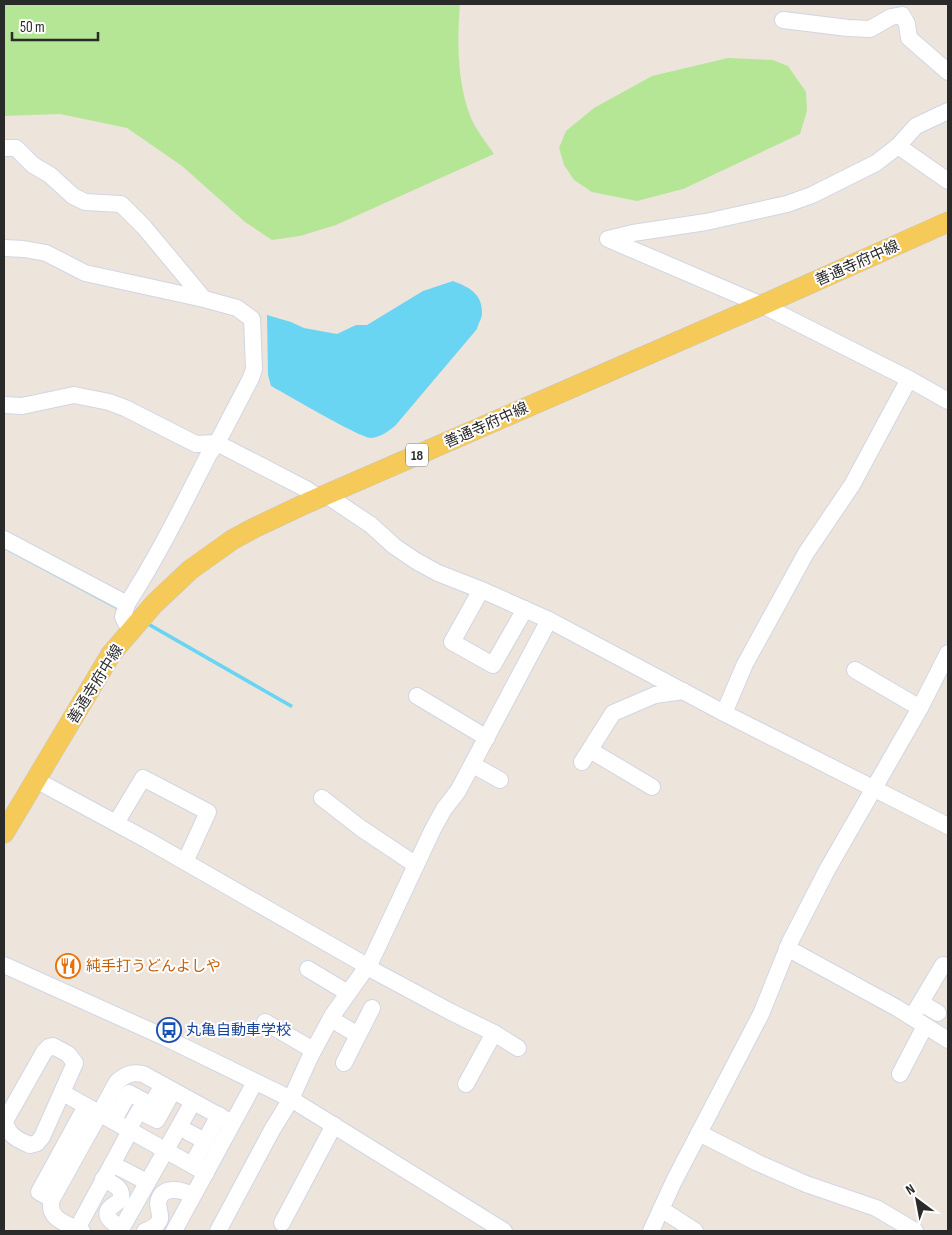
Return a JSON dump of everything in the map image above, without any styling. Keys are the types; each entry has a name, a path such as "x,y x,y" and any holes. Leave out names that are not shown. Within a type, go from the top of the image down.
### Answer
{"main road":[{"name":"善通寺府中線","path":"4,833 111,654 154,604 209,555 254,528 322,497 762,306 948,222"}],"street":[{"path":"784,20 870,29 891,18 902,15 907,24 909,38 948,72"},
{"path":"948,111 916,126 898,146 876,163 812,195 787,204 706,222 633,233 608,239 762,306 909,379 948,401"},
{"path":"898,146 948,181"},
{"path":"4,148 16,148 33,165 50,176 73,196 85,202 121,204 144,227 204,299"},
{"path":"4,248 46,253 86,273 238,308 252,318 254,330 254,369 251,378 164,542 127,604 123,617 132,628"},
{"path":"724,713 745,664 806,553 852,484 909,379"},
{"path":"4,405 22,406 74,395 109,402 125,408 196,444 217,443 322,497 371,525 394,546 438,573 549,620 724,713 948,826"},
{"path":"4,540 127,604"},
{"path":"481,590 452,642 493,665 525,609"},
{"path":"218,1231 272,1130 291,1099 331,1019 367,966 433,829 444,809 458,791 488,738 549,620"},
{"path":"651,1231 674,1181 761,1014 787,948 827,870 920,708 948,652"},
{"path":"855,670 920,708"},
{"path":"652,787 586,756 613,714 655,695 683,691"},
{"path":"417,696 488,738"},
{"path":"473,765 500,780"},
{"path":"116,823 143,778 208,812 185,862"},
{"path":"36,780 116,823 367,966 450,1012 494,1033 518,1048"},
{"path":"322,798 362,829 416,865"},
{"path":"787,948 919,1015 948,1040"},
{"path":"900,1074 919,1015 944,964"},
{"path":"4,965 164,1036 291,1099 504,1231"},
{"path":"308,969 348,994"},
{"path":"344,1063 372,1008"},
{"path":"919,1015 938,1012"},
{"path":"331,1019 358,1035"},
{"path":"264,1022 314,1050"},
{"path":"466,1084 494,1033"},
{"path":"53,1046 68,1054 75,1062 62,1093 42,1137 37,1143 30,1144 10,1134 5,1122 44,1052 53,1046"},
{"path":"168,1088 157,1120 139,1111 79,1230 57,1219 52,1213 50,1206 52,1199 117,1082 125,1074 134,1072 143,1074 226,1119"},
{"path":"174,1231 193,1195 205,1141 226,1119 255,1082"},
{"path":"100,1113 129,1093 151,1105 168,1088"},
{"path":"62,1093 199,1169"},
{"path":"104,1179 120,1190 122,1194 121,1199 108,1211 107,1216 109,1220 126,1229 147,1182 193,1102"},
{"path":"199,1169 226,1119"},
{"path":"282,1223 334,1125"},
{"path":"188,1132 205,1141"},
{"path":"699,1133 766,1167 806,1184 876,1208 915,1231"},
{"path":"112,1164 147,1182"},
{"path":"145,1231 156,1226 160,1220 158,1202 166,1192 173,1189 193,1195"},
{"path":"661,1209 695,1231"}],"green space":[{"path":"4,4 460,4 458,47 466,104 478,132 494,154 336,225 300,236 272,240 245,222 182,166 127,128 60,114 4,116"},
{"path":"728,58 773,60 788,66 806,92 807,111 800,134 683,189 637,201 592,192 574,180 564,165 559,148 566,131 594,108 652,76"}],"water":[{"path":"453,281 474,292 480,301 482,316 477,329 395,426 384,434 371,438 364,436 338,424 271,386 268,375 267,315 304,328 337,334 356,325 367,325 423,291"},
{"path":"4,545 150,623 293,705 291,708 148,626 4,549"}],"place":[{"name":"純手打うどんよしや","path":"68,966"},
{"name":"丸亀自動車学校","path":"169,1030"}]}
